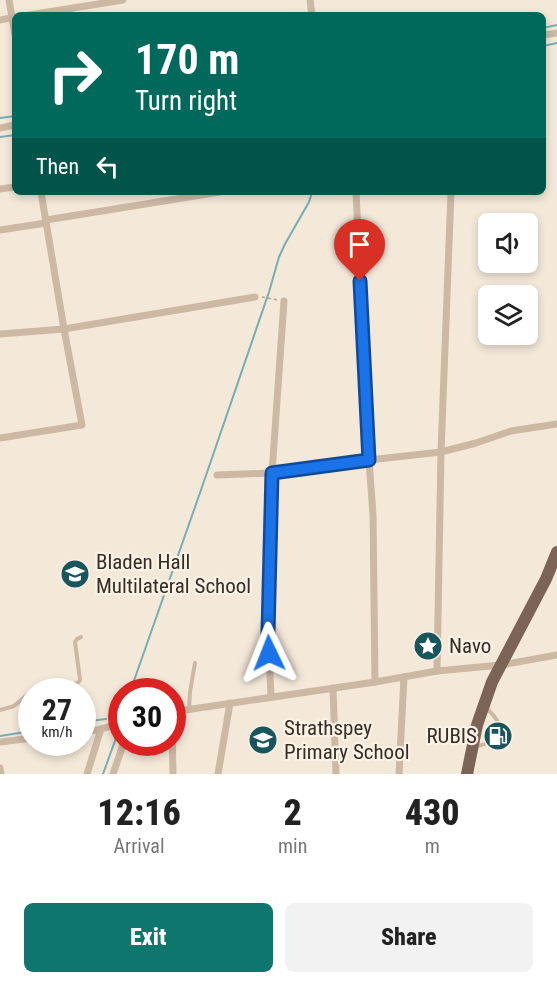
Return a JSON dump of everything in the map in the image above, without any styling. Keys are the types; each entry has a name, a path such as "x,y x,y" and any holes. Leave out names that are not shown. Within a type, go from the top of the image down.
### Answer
{"main road":[{"path":"466,774 477,725 492,682 546,579 557,552"}],"street":[{"path":"48,12 123,0"},
{"path":"0,438 82,425 42,195"},
{"path":"0,230 202,195"},
{"path":"356,195 373,515 375,682"},
{"path":"437,671 441,452 451,195"},
{"path":"0,334 64,328 259,297"},
{"path":"272,697 268,632 272,473 284,301"},
{"path":"217,475 272,473 441,452 510,431 557,423"},
{"path":"186,710 557,655"},
{"path":"399,774 404,677"},
{"path":"333,688 336,774"},
{"path":"218,774 230,703"},
{"path":"96,730 108,727"},
{"path":"87,774 101,729"},
{"path":"0,742 18,740"},
{"path":"113,774 119,756"},
{"path":"172,756 172,774"},
{"path":"0,768 1,774"}],"lane":[{"path":"80,678 75,642 81,637"},
{"path":"189,709 195,663"},
{"path":"0,710 18,703"},
{"path":"472,748 495,740 500,729 498,721 484,706"}],"path":[{"path":"259,297 273,299"}],"waterway":[{"path":"546,27 557,25"},
{"path":"546,45 557,43"},
{"path":"0,118 12,116"},
{"path":"0,137 12,135"},
{"path":"135,678 269,292 279,257 311,195"},
{"path":"96,720 106,719"},
{"path":"0,736 18,733"},
{"path":"103,774 110,756"}],"place":[{"name":"Bladen Hall Multilateral School","path":"75,574"},
{"name":"Navo","path":"428,646"},
{"name":"RUBIS","path":"498,736"},
{"name":"Strathspey Primary School","path":"263,740"}],"route":[{"path":"269,653 272,473 369,460 360,281"}]}
